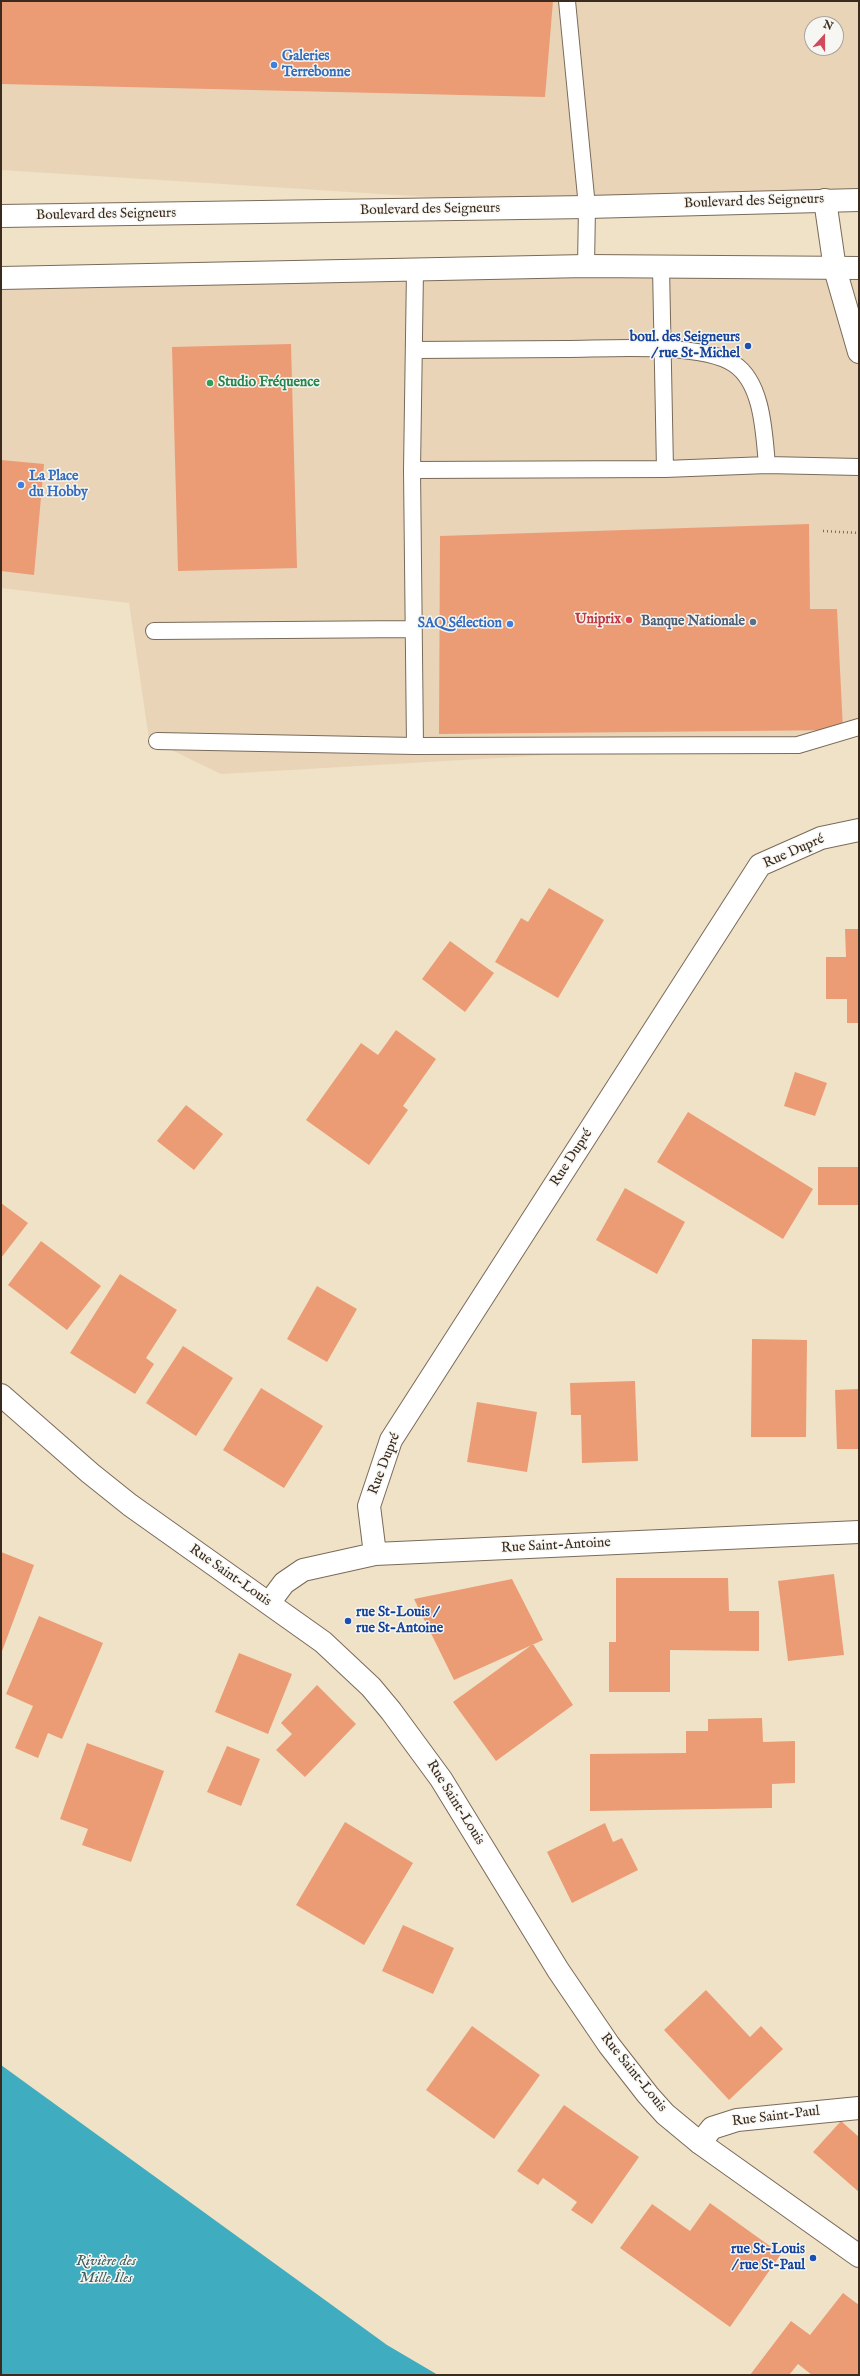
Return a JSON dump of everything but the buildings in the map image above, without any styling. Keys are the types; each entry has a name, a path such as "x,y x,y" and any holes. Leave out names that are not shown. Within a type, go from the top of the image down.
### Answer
{"main road":[{"path":"825,200 835,269 859,352"},
{"name":"Boulevard des Seigneurs","path":"1,216 587,207 859,200"},
{"path":"1,278 586,266 859,268"},
{"name":"Rue Dupré","path":"375,1554 369,1506 391,1440 760,865 822,838 859,830"},
{"name":"Rue Saint-Louis","path":"1,1395 60,1448 130,1505 328,1646 381,1698 450,1793 540,1943 609,2045 656,2105 700,2143 859,2256"},
{"name":"Rue Saint-Antoine","path":"269,1603 284,1583 296,1573 375,1554 859,1532"},
{"name":"Rue Saint-Paul","path":"700,2143 712,2128 737,2120 859,2108"}],"lane":[{"path":"567,1 587,207 586,266"},
{"path":"661,267 665,469"},
{"path":"415,270 412,470 412,629 415,746"},
{"path":"414,350 663,348 717,358 734,364 751,382 762,416 768,465"},
{"path":"412,470 665,469 768,465 859,467"},
{"path":"154,631 412,629"},
{"path":"157,741 415,746 798,745 859,727"}],"path":[{"path":"823,531 859,533"}],"shaded area":[{"path":"1,1 859,1 859,197 587,207 1,170"},
{"path":"859,269 859,737 221,774 149,739 129,603 1,588 1,278"}],"water":[{"name":"Rivière des Mille Îles","path":"1,2065 387,2345 438,2375 1,2375"}],"place":[{"name":"Galeries Terrebonne","path":"274,65"},
{"name":"boul. des Seigneurs / rue St-Michel","path":"748,346"},
{"name":"Studio Fréquence","path":"210,383"},
{"name":"La Place du Hobby","path":"21,485"},
{"name":"Uniprix","path":"629,620"},
{"name":"Banque Nationale","path":"753,622"},
{"name":"SAQ Sélection","path":"510,624"},
{"name":"rue St-Louis / rue St-Antoine","path":"348,1621"},
{"name":"rue St-Louis / rue St-Paul","path":"813,2258"}]}
